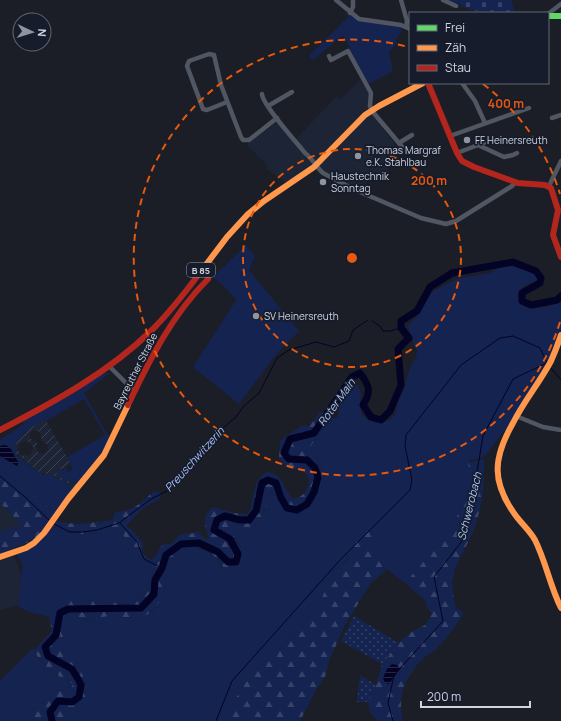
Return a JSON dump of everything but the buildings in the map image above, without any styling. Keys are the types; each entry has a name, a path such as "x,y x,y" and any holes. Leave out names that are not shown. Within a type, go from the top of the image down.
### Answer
{"street":[{"path":"336,0 350,13 361,20 408,28 401,0"},
{"path":"350,13 353,7 353,0"},
{"path":"443,0 456,6"},
{"path":"549,14 561,4"},
{"path":"549,15 561,16"},
{"path":"329,56 331,60 348,51 371,94 370,106 372,111 404,150"},
{"path":"227,102 207,110 203,109 187,66 188,61 209,54 214,55 221,85 227,102 230,106 241,137 244,140 249,140 277,118"},
{"name":"B 85","path":"0,430 59,398 109,366 138,343 182,296 234,229 262,203 316,165 357,122 389,100 421,84"},
{"path":"428,84 456,153 461,160 470,166 516,182 549,186 552,190 558,210 553,233 561,257"},
{"path":"463,84 475,101 484,123"},
{"path":"268,106 292,92"},
{"path":"262,94 263,99 308,159 323,173 353,189 421,218 446,224 456,221 471,213 516,182"},
{"path":"450,136 529,108"},
{"path":"552,118 561,115"},
{"path":"399,143 412,135"},
{"path":"456,153 491,140"},
{"path":"478,145 504,157 508,157 517,152"},
{"path":"549,186 561,161"},
{"name":"Bayreuther Straße","path":"0,557 30,546 36,542 47,530 68,499 104,455 148,361 164,334 199,287 208,279"},
{"path":"561,335 548,368 516,416 498,457 497,472 498,481 504,496 514,513 535,539 552,589 561,608"},
{"path":"109,366 134,391"},
{"path":"516,416 543,427 561,430"}],"shaded area":[{"path":"360,80 370,94 369,109 400,151 384,158 390,174 352,187 312,165 286,183 267,169 267,165 248,146 248,143 277,122 294,141 337,96 340,100"},
{"path":"45,419 71,464 56,472 62,478 77,483 73,488 54,476 40,473 15,453 14,447 29,428","holes":["33,430 40,432 42,441 48,445 48,450 44,454 38,452 36,448 36,441 33,441 30,438 30,433","24,441 30,442 33,447 32,453 27,456 21,455 18,450 19,444"]},
{"path":"5,445 10,448 15,458 19,462 17,466 0,456 0,446"},
{"path":"0,503 23,525 0,532"},
{"path":"14,556 21,574 18,605 0,610 0,561"},
{"path":"392,664 397,665 400,669 389,684 385,683 383,678 387,669"}],"green space":[{"path":"447,0 511,0 515,12 480,12 460,6 461,4"},
{"path":"351,14 355,17 402,26 401,32 396,40 397,43 389,52 393,70 368,84 343,35 313,60 309,56"},
{"name":"SV Heinersreuth","path":"246,245 255,256 249,270 299,331 278,352 239,404 193,367 236,300 226,288 213,277"},
{"path":"505,265 527,270 537,276 537,280 523,287 518,292 519,302 523,305 540,308 561,302 561,330 550,359 510,423 485,456 469,461 473,476 469,492 461,506 452,529 405,583 384,567 371,552 368,546 350,557 333,572 321,600 300,629 249,677 223,719 226,721 60,721 60,719 80,712 85,694 85,681 83,676 79,670 64,658 63,628 70,613 88,620 103,616 133,618 152,612 163,594 166,575 170,564 182,552 193,549 207,551 215,558 222,568 242,548 231,532 230,528 256,526 266,509 268,498 272,492 278,499 312,504 319,489 322,475 319,461 310,447 330,419 338,417 340,403 346,391 353,384 358,385 361,394 360,403 362,414 368,420 377,423 388,421 395,415 399,398 403,392 410,367 416,358 417,350 407,326 416,318 418,311 427,297 434,291 458,278 485,274"},
{"path":"105,373 110,373 84,393 107,434 111,436 101,456 55,514 21,484 0,470 0,456 17,466 17,460 11,449 0,446 0,440 24,424 22,421","holes":["84,399 105,435 67,457 73,469 68,472 65,467 64,471 60,468 57,469 57,472 61,478 77,483 73,487 59,480 53,475 43,475 18,457 15,451 18,440 28,430 45,419 46,421"]},
{"path":"321,411 330,419 310,447 319,460 322,481 317,494 309,506 298,512 289,511 272,492 268,498 266,509 256,526 239,530 231,528 233,535 244,554 244,559 235,571 228,570 223,567 211,553 206,550 199,549 185,551 177,556 169,566 166,576 165,589 161,598 152,611 144,616 132,618 111,616 86,619 70,613 63,628 64,658 76,665 81,671 85,681 88,699 86,707 81,711 60,719 60,721 34,721 31,718 33,708 48,694 55,691 68,690 73,684 46,666 34,650 52,631 49,617 56,606 66,600 80,599 130,604 149,588 154,572 145,566 135,549 117,528 93,534 77,534 61,530 53,526 56,521 80,524 113,520 115,512 132,509 153,492 158,492 162,496 158,500 143,508 126,526 133,531 143,543 142,549 147,557 152,560 163,544 171,544 181,534 197,531 205,539 209,538 205,518 212,507 235,513 248,514 256,485 262,476 267,472 276,475 293,499 302,496 308,488 309,480 304,472 286,467 283,464 279,457 280,441 301,426 309,426"},
{"path":"484,459 484,478 479,514 473,532 454,571 452,581 456,608 464,613 445,640 418,664 408,678 402,694 401,712 403,721 378,721 370,712 368,702 376,685 382,664 399,643 410,633 425,625 432,614 426,605 426,601 405,583 452,529 461,506 469,492 473,476 470,473 468,463"},
{"path":"0,470 21,484 55,514 41,534 31,541 0,554 0,532 22,525 0,503"},
{"path":"369,524 379,534 368,546 386,570 371,583 345,625 329,661 325,677 317,688 300,721 226,721 223,719 249,677 300,629 321,600 333,572 350,558 349,553"},
{"path":"53,526 60,530 76,534 93,534 117,528 135,549 145,566 154,572 149,588 130,604 80,599 66,600 52,612 49,617 29,612 18,606 23,566 17,555 38,543"},
{"path":"354,616 399,643 382,664 341,641"},
{"path":"33,648 37,658 55,674 73,684 72,687 68,690 55,691 33,708 31,718 34,721 0,721 0,681"},
{"path":"360,675 376,685 368,702 357,702"}],"waterway":[{"name":"Roter Main","path":"52,721 50,712 58,701 72,702 79,697 81,685 72,669 48,656 45,647 56,635 60,613 68,609 141,608 154,594 155,580 162,568 166,555 181,544 199,543 218,552 228,562 236,562 238,554 230,539 214,530 217,520 225,516 240,520 249,520 256,511 262,483 268,480 276,483 281,498 287,508 297,510 307,504 314,492 318,477 315,468 307,460 289,459 284,453 290,439 314,433 352,377 360,373 366,381 368,388 368,396 363,405 371,417 381,420 390,411 401,385 398,349 409,338 401,328 401,321 417,311 430,287 452,273 513,262 536,271 541,278 540,283 522,293 522,301 531,305 557,300 561,296"},
{"name":"Preuschwitzerin","path":"54,524 70,532 83,532 97,530 119,523 151,499 169,490 195,461 200,452 216,434 236,417 243,407 259,393 277,358 289,350 316,342 334,347 349,341 353,330 368,320"},
{"name":"Preuschwitzerin","path":"372,321 380,326 383,331 401,328"},
{"name":"Schwerobach","path":"216,721 232,681 341,559 410,490 412,480 405,446 406,435 461,365 500,338 513,336 540,348 547,363 513,379 483,436 474,490 462,541 434,577 443,621 394,675 388,703 393,721"},
{"path":"551,368 561,380"},
{"name":"Preuschwitzerin","path":"0,476 50,521"},
{"path":"120,523 137,542 144,559 162,568"}],"traffic: fast":[{"path":"549,16 561,16"}],"traffic: slow":[{"path":"199,274 227,237 248,214 264,201 314,167 365,115 421,84"},
{"path":"561,335 551,361 517,415 506,436 499,459 498,470 502,492 516,516 535,540 561,608"},
{"path":"0,557 26,548 34,543 44,533 68,499 104,455 128,405"}],"traffic: jam":[{"path":"428,84 457,153 462,161 518,183 545,185 551,188 558,210 553,235 561,257"},
{"path":"0,430 80,386 117,360 158,324 199,274"},
{"path":"128,405 153,354 163,338 183,307 208,279"}],"place":[{"name":"FF Heinersreuth","path":"467,140"},
{"name":"Thomas Margraf e.K. Stahlbau","path":"358,156"},
{"name":"Haustechnik Sonntag","path":"323,182"},
{"name":"SV Heinersreuth","path":"256,316"}]}
